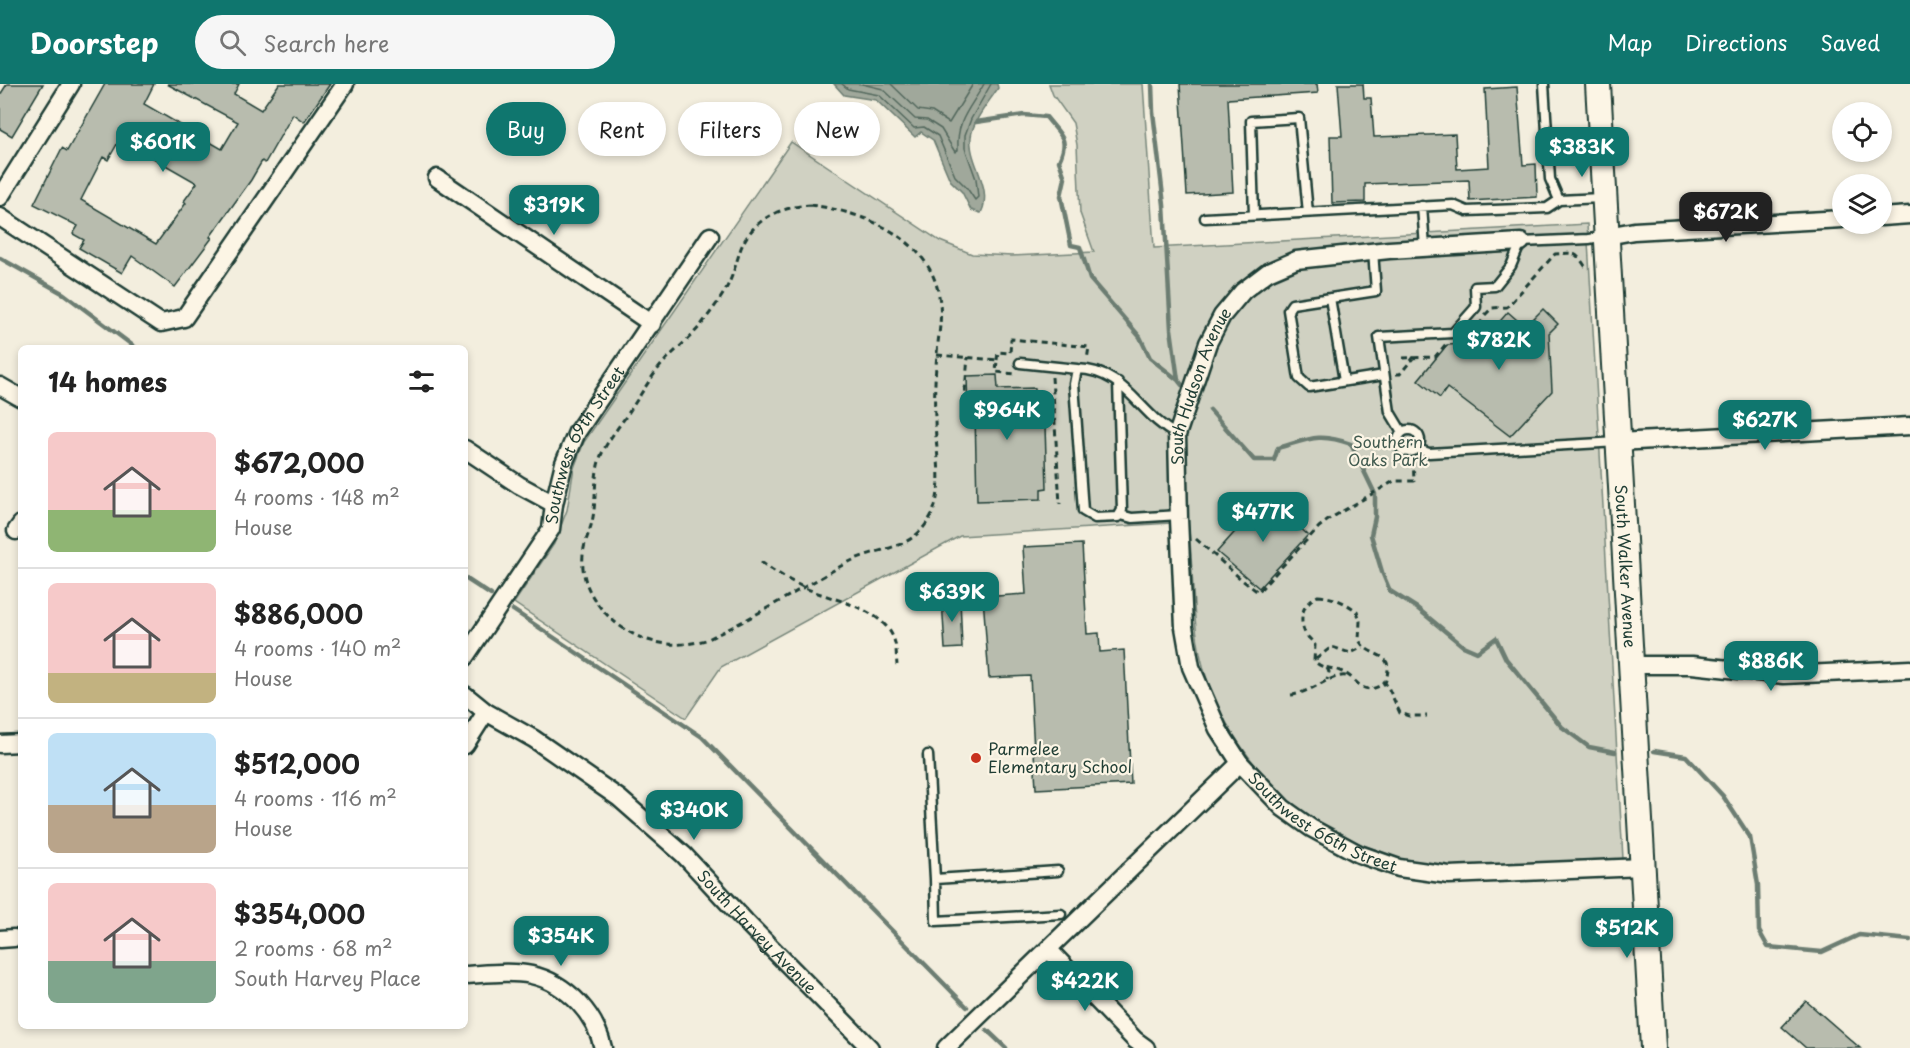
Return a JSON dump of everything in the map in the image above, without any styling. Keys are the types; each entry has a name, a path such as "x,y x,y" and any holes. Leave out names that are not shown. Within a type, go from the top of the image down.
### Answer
{"main road":[{"name":"South Walker Avenue","path":"1598,84 1653,1048"}],"street":[{"path":"0,197 71,84"},
{"path":"0,217 161,323 184,318 345,84"},
{"path":"437,178 652,324"},
{"path":"1892,216 1910,215"},
{"path":"1607,236 1634,231 1832,220"},
{"name":"Southwest 69th Street","path":"468,653 551,530 554,504 564,463 578,432 710,236"},
{"name":"South Hudson Avenue","path":"1240,763 1218,729 1191,667 1184,627 1179,517 1177,435 1208,343 1222,316 1243,291 1268,272 1296,260 1373,251 1521,242"},
{"path":"0,386 18,396"},
{"path":"1618,442 1910,426"},
{"path":"468,451 519,485 554,504"},
{"path":"1631,665 1692,665 1784,675 1910,669"},
{"name":"South Harvey Avenue","path":"468,697 486,712 534,739 619,798 684,855 745,921 870,1048"},
{"path":"468,740 486,712"},
{"path":"0,744 18,743"},
{"name":"Southwest 66th Street","path":"946,1048 1240,763 1283,808 1311,828 1359,854 1399,868 1449,875 1643,867"},
{"path":"1049,950 1135,1040 1146,1048"},
{"path":"468,975 514,973 543,976 567,991 589,1014 600,1034 603,1048"}],"lane":[{"path":"1544,84 1550,179 1559,200"},
{"path":"1254,215 1251,121 1299,118 1308,213"},
{"path":"1205,218 1453,205 1467,211 1547,208 1559,200 1605,198"},
{"path":"1422,206 1425,248"},
{"path":"1402,432 1390,412 1379,337 1452,333 1476,307 1475,288 1495,286 1510,266 1521,242 1607,236"},
{"path":"1373,251 1376,291 1292,304 1288,310 1299,378 1309,387 1384,375"},
{"path":"1330,298 1344,381"},
{"path":"1020,363 1108,375 1165,428 1177,435"},
{"path":"1077,369 1074,384 1083,512 1095,518 1120,515 1132,518 1179,517"},
{"path":"1118,382 1122,510 1120,515"},
{"path":"1415,450 1420,443 1418,434 1410,430 1402,432 1398,439 1398,446 1403,451 1415,450 1429,453 1618,442"},
{"path":"928,755 936,921 1061,914"},
{"path":"934,879 1058,871"}],"path":[{"path":"810,205 869,219 902,239 918,252 934,278 940,302 941,320 937,355 935,422 939,490 934,510 919,533 901,545 856,559 726,631 694,643 681,645 651,642 623,628 601,609 592,597 586,586 582,565 584,545 594,513 596,474 600,458 662,365 702,324 716,305 728,285 748,234 761,222 777,211 794,206 810,205"},
{"path":"1474,328 1492,308 1507,307 1555,255 1578,254 1585,266 1591,267"},
{"path":"1480,321 1491,330"},
{"path":"1403,358 1435,357 1447,343 1454,342"},
{"path":"937,355 997,360 996,372 1019,374"},
{"path":"962,423 968,357"},
{"path":"1384,375 1400,374 1414,357"},
{"path":"1041,376 1053,377 1060,504"},
{"path":"1179,517 1190,519 1191,534 1258,592 1319,527 1352,504 1394,481 1414,481 1415,450"},
{"path":"761,562 804,588 848,602 873,617 891,634 895,644 897,665"},
{"path":"1318,596 1340,600 1357,611 1360,621 1359,640 1363,647 1381,655 1389,669 1384,682 1374,689 1364,689 1341,671 1319,666 1314,661 1315,645 1305,632 1302,616 1304,607 1311,599 1318,596"},
{"path":"1314,661 1331,647 1351,653 1363,647"},
{"path":"1327,668 1329,672 1327,681"},
{"path":"1291,695 1302,694 1339,675 1348,676"},
{"path":"1384,682 1400,713 1408,716 1427,716"}],"green space":[{"name":"Southern Oaks Park","path":"1049,84 1143,84 1154,248 1587,224 1623,859 1490,867 1411,862 1348,839 1304,814 1286,799 1254,764 1227,724 1207,681 1198,641 1188,522 960,536 721,667 686,718 514,603 554,544 567,510 574,468 584,442 791,142 794,144 794,156 812,156 940,241 972,254 1012,256 1094,252 1080,213 1077,145 1073,123 1053,95"}],"water":[{"path":"834,84 997,84 998,88 978,118 971,137 973,156 983,185 984,204 981,213 971,210 962,192 950,180 933,140 921,132 915,137 880,102 844,95"}],"building":[{"path":"7,84 43,84 12,136 0,129 0,95"},
{"path":"105,84 154,84 144,104 222,149 238,122 167,84 239,84 234,94 261,110 279,84 330,84 304,122 293,114 265,163 262,161 210,237 212,238 175,287 132,256 122,273 79,248 84,240 73,234 78,226 34,204 62,148 67,151","holes":["120,139 197,183 184,201 186,203 156,244 81,200 103,157 108,160"]},
{"path":"1180,84 1317,84 1318,93 1228,99 1233,192 1187,195"},
{"path":"1338,84 1363,84 1364,98 1371,98 1374,137 1455,134 1457,169 1489,167 1485,89 1517,87 1523,165 1536,164 1537,197 1470,201 1469,180 1365,184 1365,202 1332,203 1330,136 1342,136"},
{"path":"1543,309 1558,324 1549,333 1552,391 1510,436 1447,388 1440,398 1418,380 1447,345 1481,343 1508,312 1525,327"},
{"path":"997,375 998,389 1035,388 1036,427 1045,427 1047,488 1041,489 1041,499 977,501 975,415 968,415 967,376"},
{"path":"1266,497 1308,535 1259,588 1217,552"},
{"path":"1082,544 1087,634 1099,633 1100,652 1124,650 1131,784 1036,789 1030,676 989,678 983,597 1026,594 1023,547"},
{"path":"960,598 962,648 945,649 942,599"},
{"path":"1806,1001 1860,1048 1806,1048 1782,1027"}],"waterway":[{"path":"1152,84 1164,205 1171,329 1178,380"},
{"path":"976,122 1024,115 1046,117 1059,133 1064,147 1059,161 1065,178 1061,196 1071,245 1080,247 1090,279 1140,337 1150,358 1182,385"},
{"path":"0,258 64,294 132,345"},
{"path":"1210,410 1254,460 1274,460 1278,448 1314,438 1330,438 1351,444 1375,494 1375,517 1371,535 1390,591 1417,608 1463,646 1477,652 1496,638 1506,659 1562,727 1589,747 1615,752"},
{"path":"468,580 491,595"},
{"path":"513,610 702,737 967,1007"},
{"path":"1654,751 1686,756 1723,796 1750,837 1758,885 1759,931 1768,947 1822,952 1859,935 1910,940"},
{"path":"987,1030 1006,1048"}],"place":[{"name":"Parmelee Elementary School","path":"976,758"}]}
